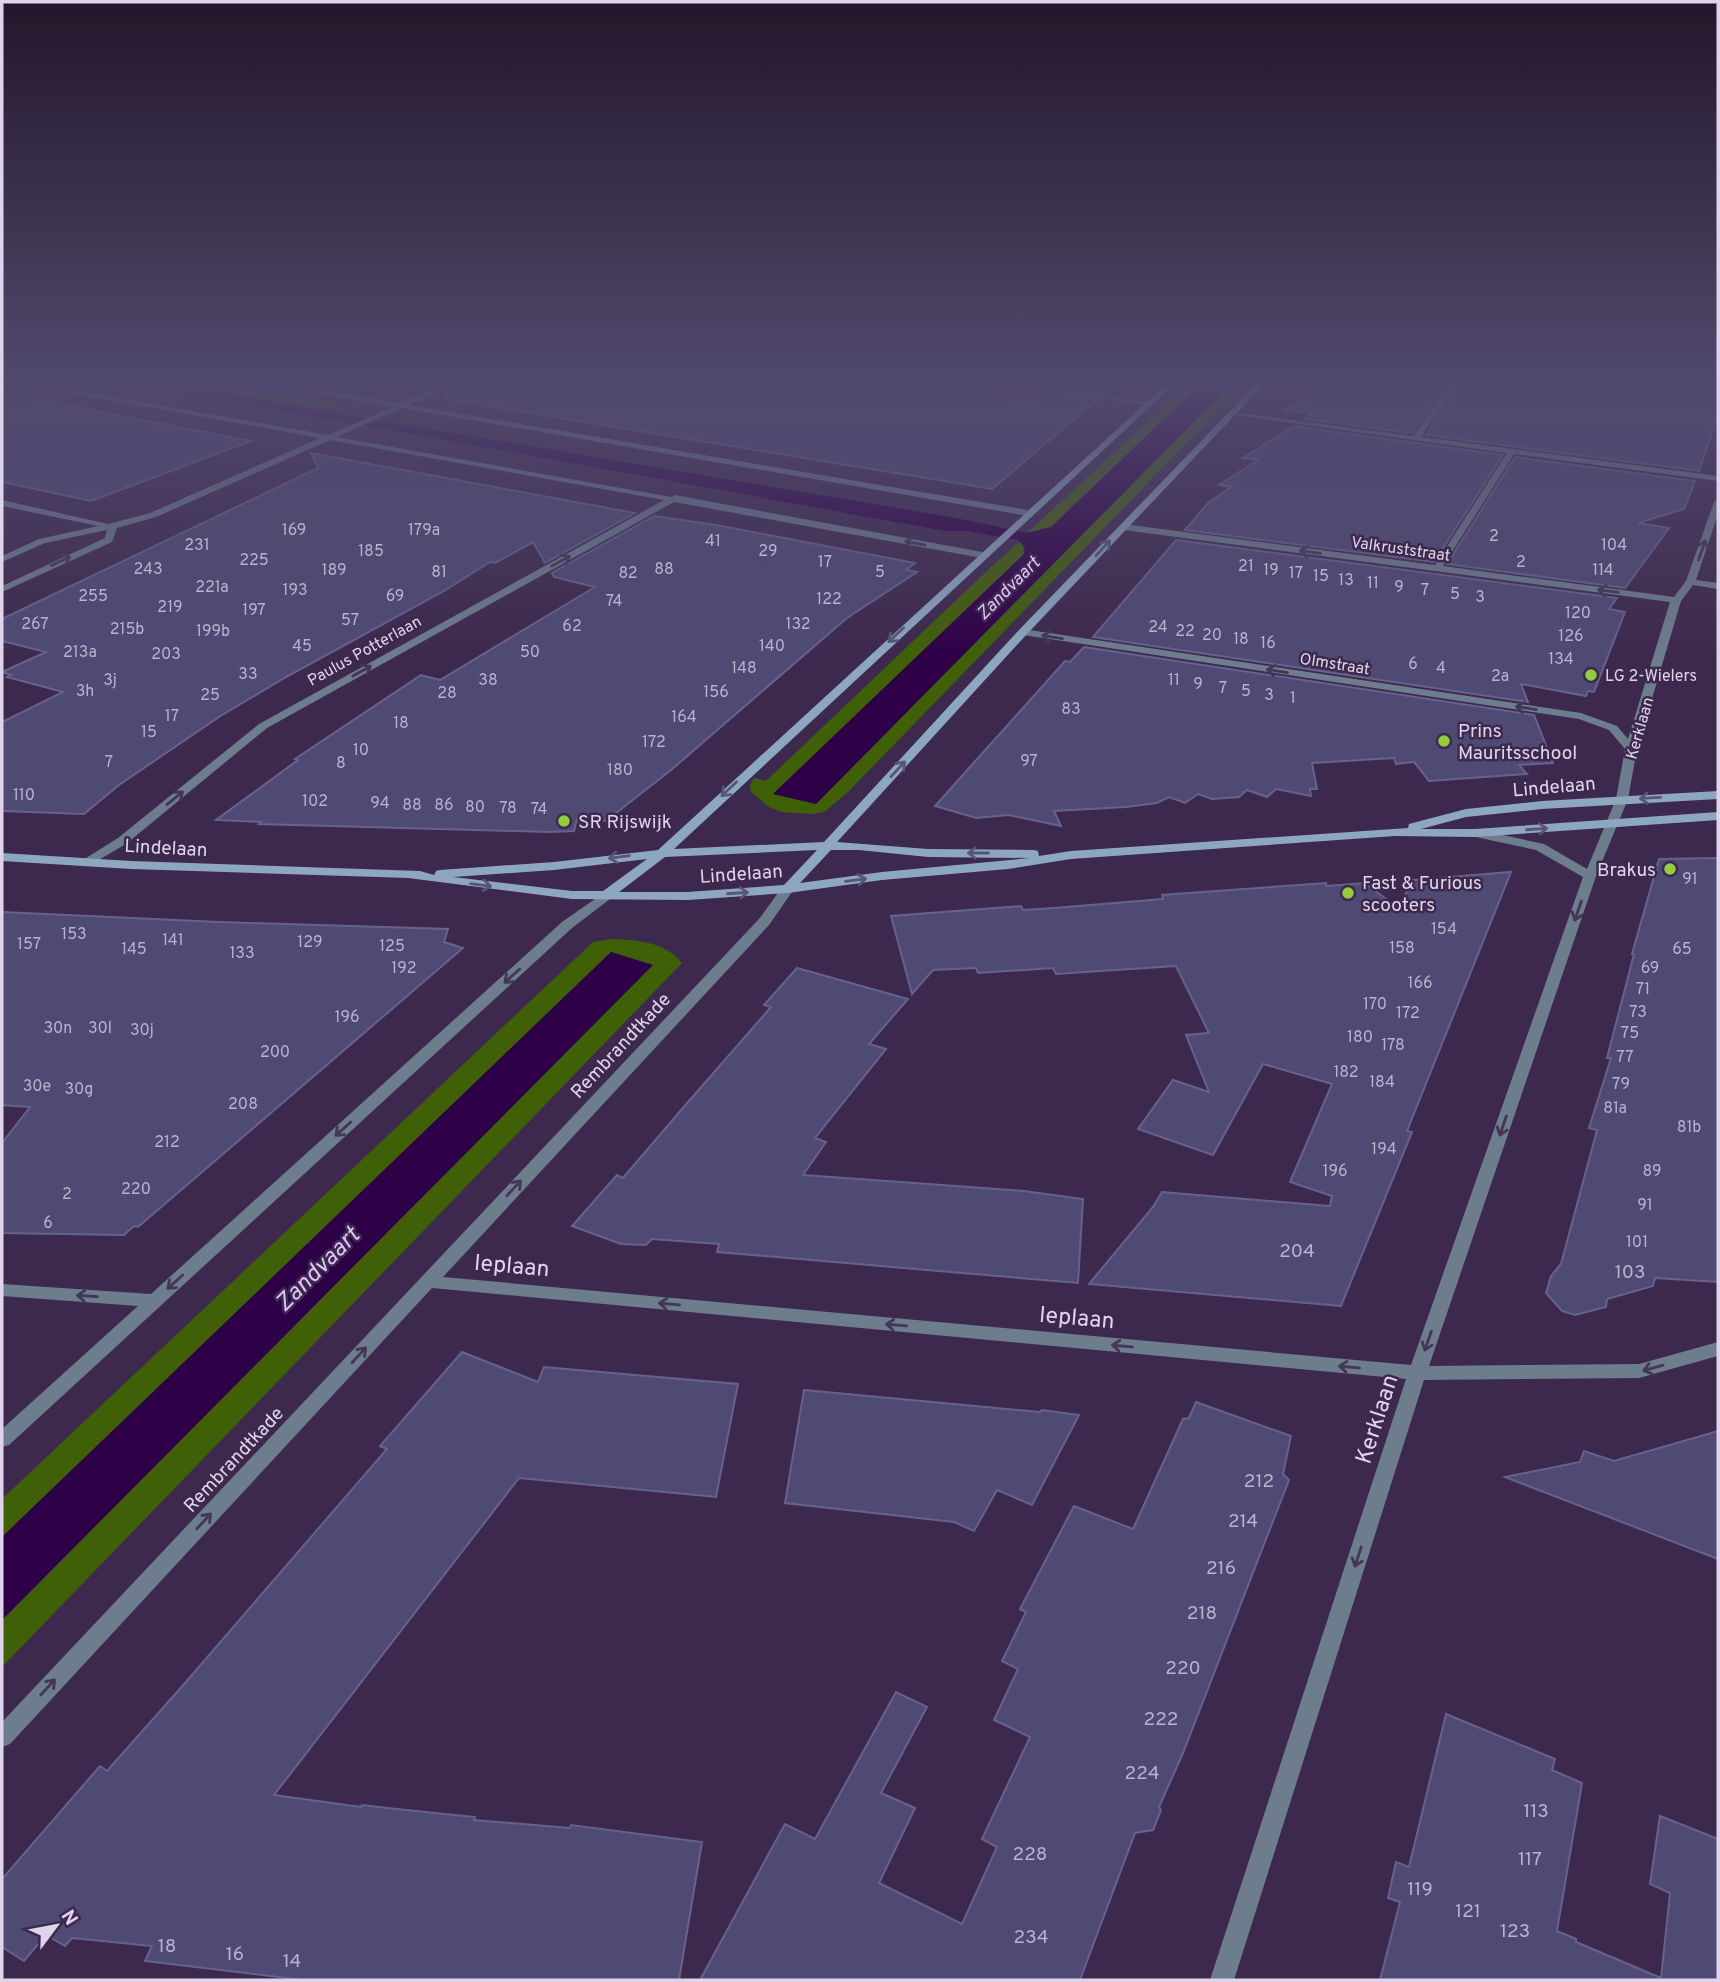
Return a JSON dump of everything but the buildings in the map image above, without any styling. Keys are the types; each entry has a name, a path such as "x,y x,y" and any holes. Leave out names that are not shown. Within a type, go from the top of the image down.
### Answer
{"street":[{"path":"2,559 42,541 153,515 251,471"},
{"path":"531,471 982,555"},
{"path":"782,471 1028,513"},
{"path":"2,1440 567,925 662,853 1074,471"},
{"name":"Rembrandtkade","path":"2,1737 764,922 788,889 826,846 853,820 1023,632 1176,471"},
{"path":"1437,569 1500,471"},
{"path":"1661,471 1718,479"},
{"name":"Paulus Potterlaan","path":"90,861 122,841 263,726 675,498"},
{"name":"Kerklaan","path":"1222,1980 1417,1373 1590,876 1622,799 1631,749 1676,600 1691,582 1718,502"},
{"path":"2,503 113,526"},
{"path":"2,589 108,540 113,526"},
{"name":"Valkruststraat","path":"1123,527 1676,600"},
{"path":"1691,582 1718,586"},
{"name":"Olmstraat","path":"1023,632 1581,716 1613,727 1631,749"},
{"name":"Lindelaan","path":"1395,832 1466,813 1622,799 1718,796"},
{"name":"Lindelaan","path":"413,876 554,866 662,853 859,846 928,853 1071,855 1395,832 1475,833 1718,816"},
{"path":"1475,833 1540,847 1590,876"},
{"name":"Lindelaan","path":"2,857 413,876 531,891 655,897 788,889 882,876 1008,865 1071,855"},
{"name":"Ieplaan","path":"429,1282 1417,1373 1639,1371 1718,1349"},
{"path":"2,1290 155,1301"}],"green space":[{"path":"1094,471 1109,471 1051,527 1027,533"},
{"path":"1145,471 1159,471 848,792 824,812 781,812 769,807 751,792 750,785 754,778 766,781 992,566 1019,542 1023,544 1024,554 774,793 816,804"},
{"path":"613,939 641,941 659,946 682,963 2,1667 2,1620 652,965 611,952 2,1537 2,1499 593,942"}],"water":[{"name":"Zandvaart","path":"618,471 681,471 956,518 1027,533 1051,527 1109,471 1145,471 816,804 773,794 1024,554 1025,548 1018,540 966,531 945,531"},
{"name":"Zandvaart","path":"611,952 653,965 2,1620 2,1537"}],"place":[{"name":"LG 2-Wielers","path":"1591,675"},
{"name":"Prins Mauritsschool","path":"1444,741"},
{"name":"SR Rijswijk","path":"564,821"},
{"name":"Brakus","path":"1670,869"},
{"name":"Fast & Furious scooters","path":"1348,893"}]}
